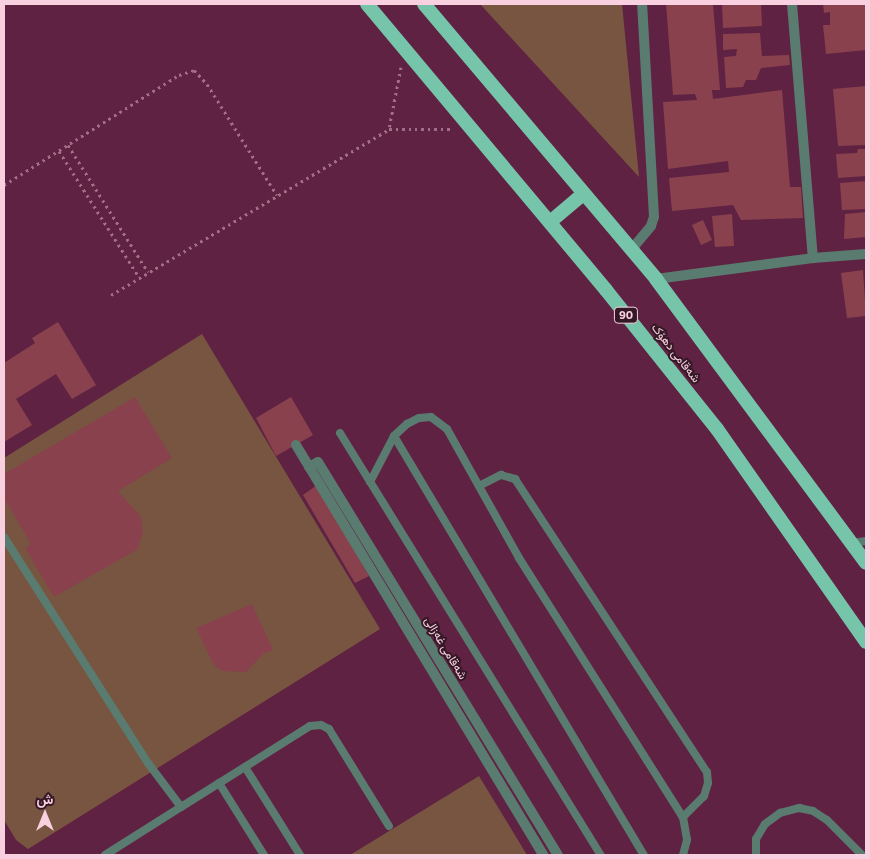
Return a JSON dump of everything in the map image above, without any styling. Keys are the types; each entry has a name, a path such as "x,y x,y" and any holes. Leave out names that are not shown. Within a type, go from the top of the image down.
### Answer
{"highway":[{"name":"شەقامی دهۆک","path":"367,4 550,222 717,429 866,642"},
{"path":"424,4 582,195 656,279 859,542 866,563"},
{"path":"550,222 582,195"}],"street":[{"path":"631,250 651,226 654,217 642,4"},
{"path":"792,4 813,258"},
{"path":"656,279 813,258 866,254"},
{"name":"شەقامی غەزالی","path":"296,445 543,855"},
{"name":"شەقامی غەزالی","path":"310,468 318,462 558,855"}],"lane":[{"path":"370,482 394,436 418,418 431,417 447,429 519,558 684,817 688,840 682,855"},
{"path":"340,433 601,855"},
{"path":"394,436 644,855"},
{"path":"479,486 501,475 515,479 706,772 708,783 704,796 684,817"},
{"path":"4,537 148,763 181,807"},
{"path":"105,855 310,726 321,725 329,729 389,826"},
{"path":"245,767 300,855"},
{"path":"219,782 264,855"},
{"path":"756,855 756,839 765,824 780,813 799,808 814,811 827,820 862,855"}],"path":[{"path":"389,129 398,95 403,46"},
{"path":"4,185 179,75 194,70 208,84 277,195"},
{"path":"111,294 389,129 472,130"},
{"path":"68,145 148,272"},
{"path":"59,151 139,277"}],"shaded area":[{"path":"480,4 622,4 639,177"},
{"path":"202,334 380,629 28,849 16,840 4,820 4,458"},
{"path":"479,776 527,855 350,855"}],"building":[{"path":"666,4 713,4 720,90 712,90 713,99 782,90 790,187 801,187 803,218 741,220 733,205 672,211 669,178 729,172 728,161 668,169 663,102 697,100 695,94 673,95"},
{"path":"722,4 761,4 762,26 723,28"},
{"path":"823,4 866,4 866,50 826,54 823,25 830,25 830,12 824,13"},
{"path":"760,33 762,56 789,55 790,65 761,68 756,80 746,80 743,87 726,88 724,57 736,56 737,49 723,50 723,34"},
{"path":"866,86 866,145 838,146 833,89"},
{"path":"858,149 866,149 866,176 838,178 836,154 857,153"},
{"path":"866,181 866,209 842,210 840,183"},
{"path":"866,212 866,237 844,239 845,214"},
{"path":"732,214 734,246 715,247 712,216"},
{"path":"703,220 712,240 701,245 692,225"},
{"path":"863,270 866,316 847,318 841,273"},
{"path":"58,322 96,385 72,399 56,374 16,399 32,425 4,442 4,363 35,343 32,338"},
{"path":"135,397 172,458 118,491 141,517 143,531 138,549 54,597 25,548 31,544 4,498 4,474"},
{"path":"291,397 313,435 276,456 256,418"},
{"path":"317,485 369,576 355,583 303,495"},
{"path":"252,604 273,650 264,653 246,672 223,671 214,665 196,628"}]}
